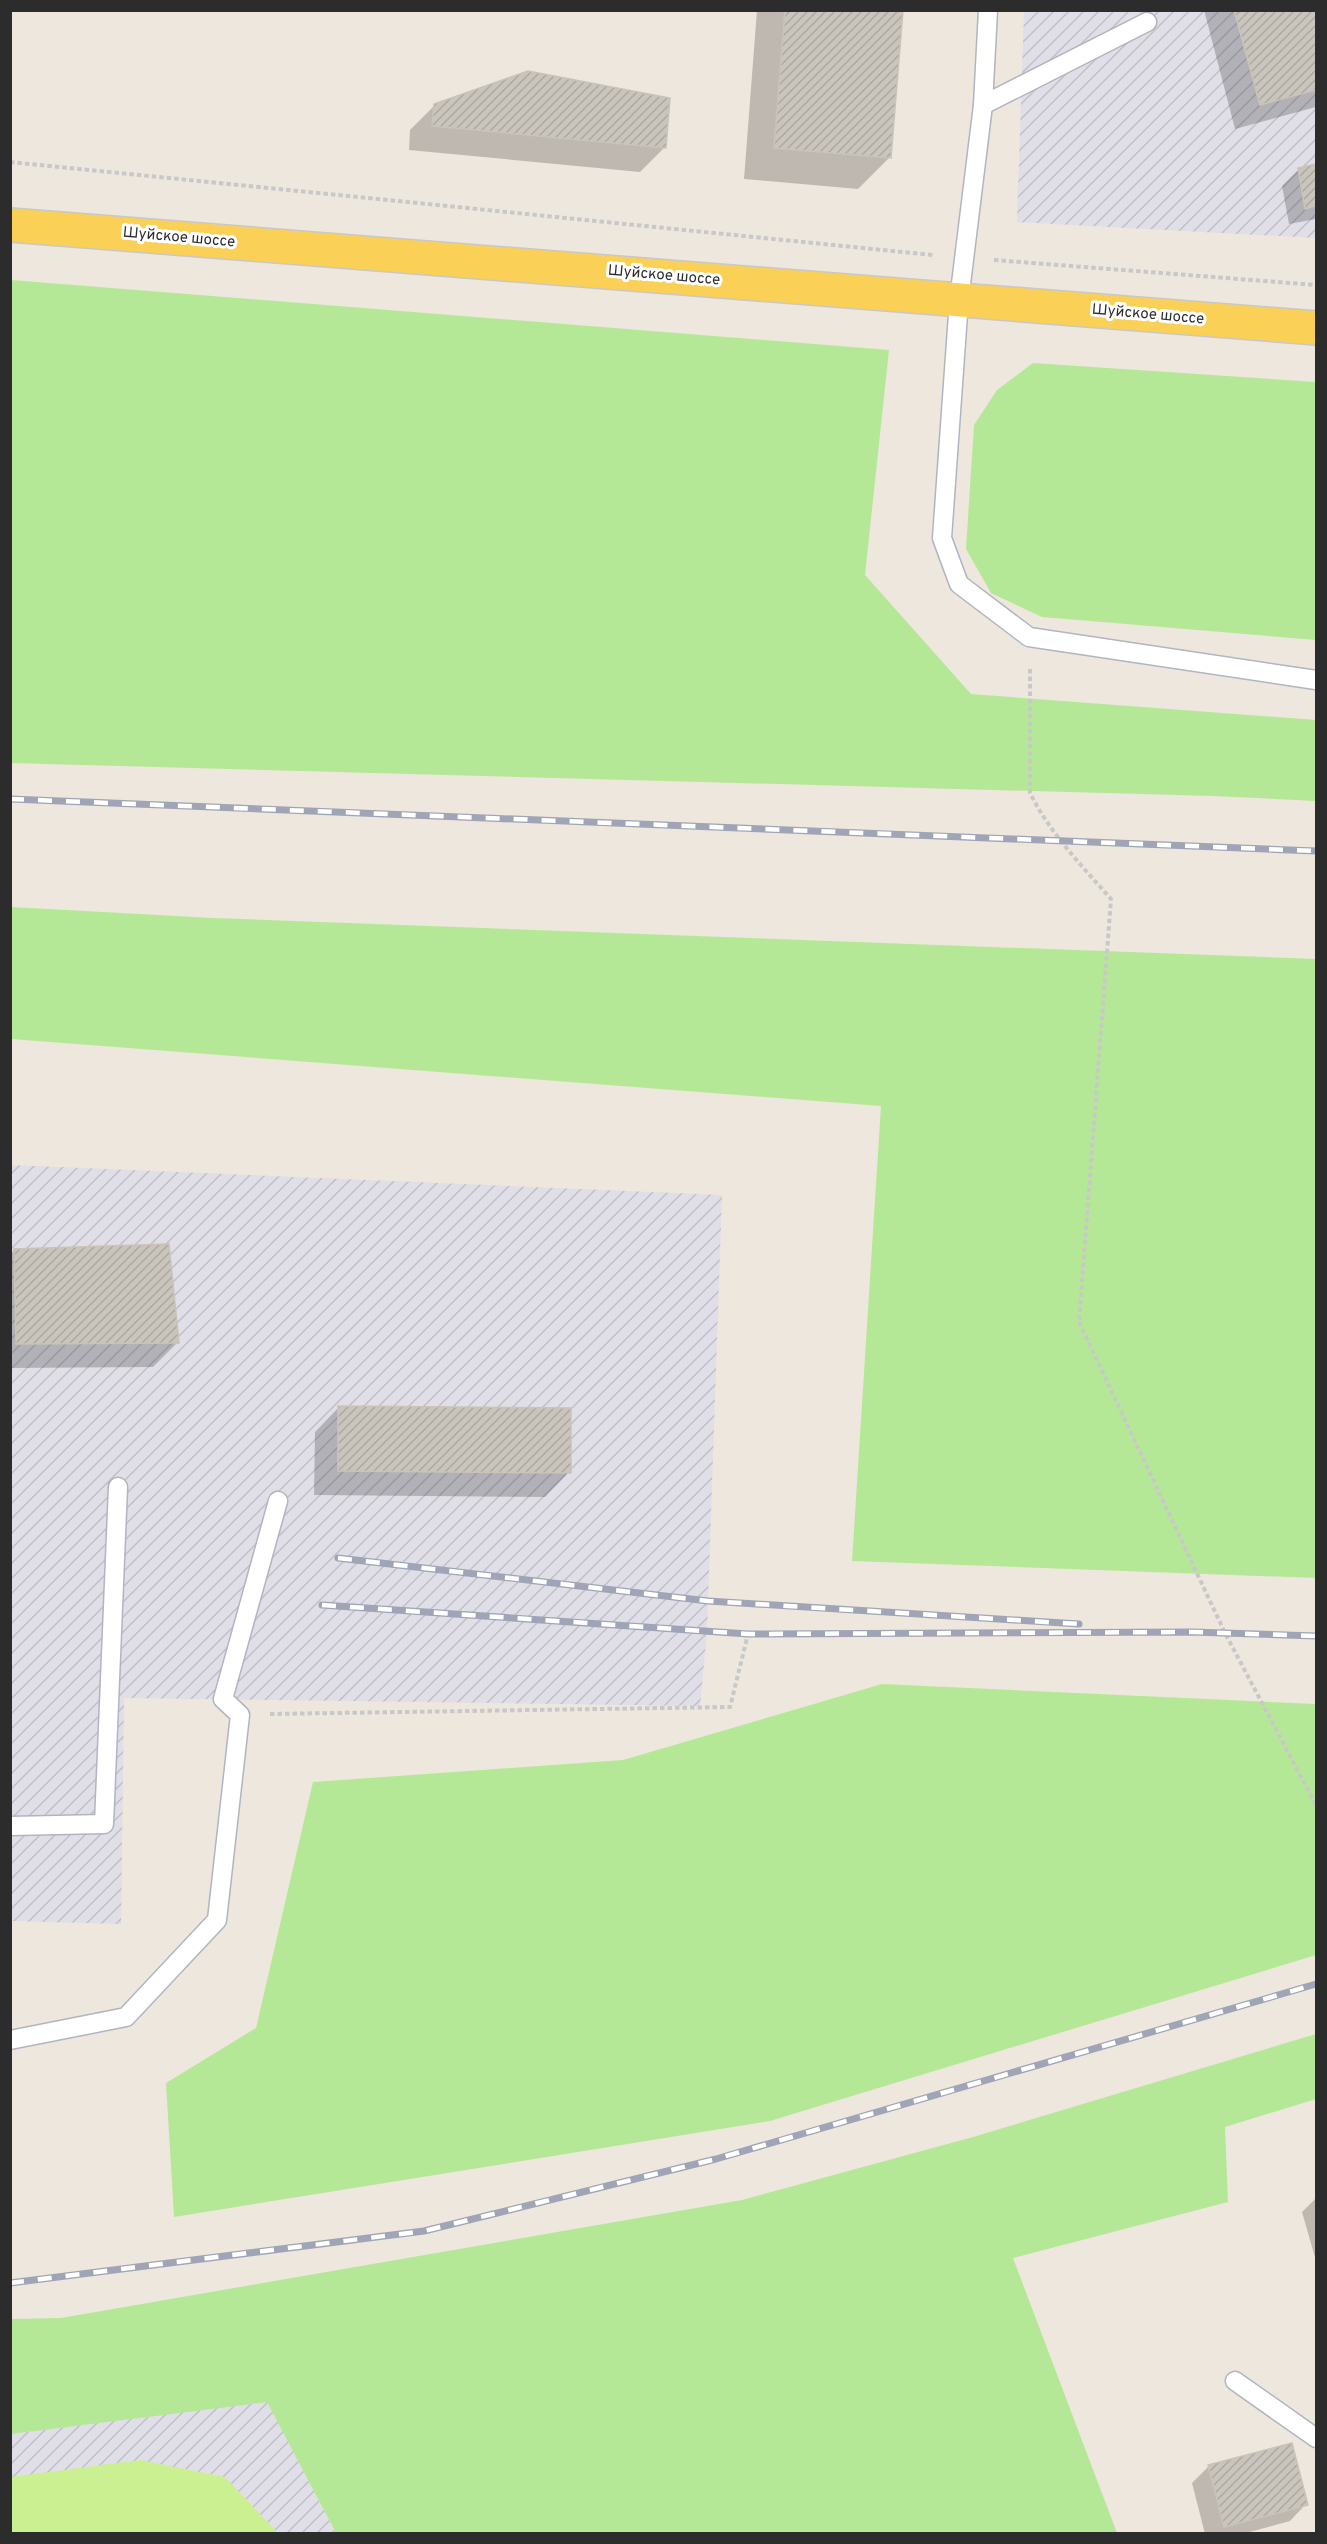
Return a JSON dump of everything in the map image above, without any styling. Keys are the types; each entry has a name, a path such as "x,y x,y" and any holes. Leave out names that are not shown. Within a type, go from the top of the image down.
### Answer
{"main road":[{"name":"Шуйское шоссе","path":"10,225 1317,328"}],"lane":[{"path":"988,10 983,105 959,300 942,538 959,584 1029,637 1317,680"},
{"path":"983,105 1147,22"},
{"path":"10,1826 104,1824 118,1487"},
{"path":"10,2040 126,2017 218,1920 240,1715 223,1699 278,1500"},
{"path":"1235,2381 1317,2438"}],"path":[{"path":"10,162 964,258 1317,285"},
{"path":"1029,637 1030,793 1060,841 1111,898 1079,1322 1225,1633 1317,1805"},
{"path":"240,1715 730,1707 748,1634"}],"shaded area":[{"path":"1024,11 1316,11 1316,238 1017,222"},
{"path":"11,1165 722,1195 707,1631 700,1706 124,1698 121,1924 11,1921"},
{"path":"267,2401 336,2533 11,2533 10,2434"}],"green space":[{"path":"11,280 889,350 865,575 971,694 1316,720 1316,801 1213,796 11,763"},
{"path":"1033,363 1316,382 1316,640 1042,617 991,593 966,549 974,425 997,390"},
{"path":"11,907 213,918 1316,959 1316,1578 852,1561 881,1106 11,1039"},
{"path":"882,1684 1316,1704 1316,1955 770,2121 174,2217 166,2083 256,2028 313,1782 623,1760"},
{"path":"1316,2034 1316,2099 1225,2127 1228,2202 1013,2258 1117,2533 336,2533 267,2402 11,2434 11,2319 61,2318 742,2200 973,2137"},
{"path":"140,2460 225,2477 278,2533 11,2533 11,2477"}],"building":[{"path":"785,10 903,10 891,158 774,148"},
{"path":"1234,10 1316,10 1316,90 1260,105"},
{"path":"528,71 670,98 666,148 432,126 434,104"},
{"path":"1316,164 1316,206 1305,209 1298,168"},
{"path":"169,1244 179,1343 16,1344 14,1249"},
{"path":"338,1406 571,1408 571,1473 338,1471"},
{"path":"1292,2443 1308,2505 1224,2527 1208,2465"}],"railway":[{"path":"10,799 1316,851"},
{"path":"338,1558 708,1601 1079,1624"},
{"path":"322,1605 748,1634 1192,1632 1316,1636"},
{"path":"10,2283 424,2231 716,2159 1316,1984"}]}
